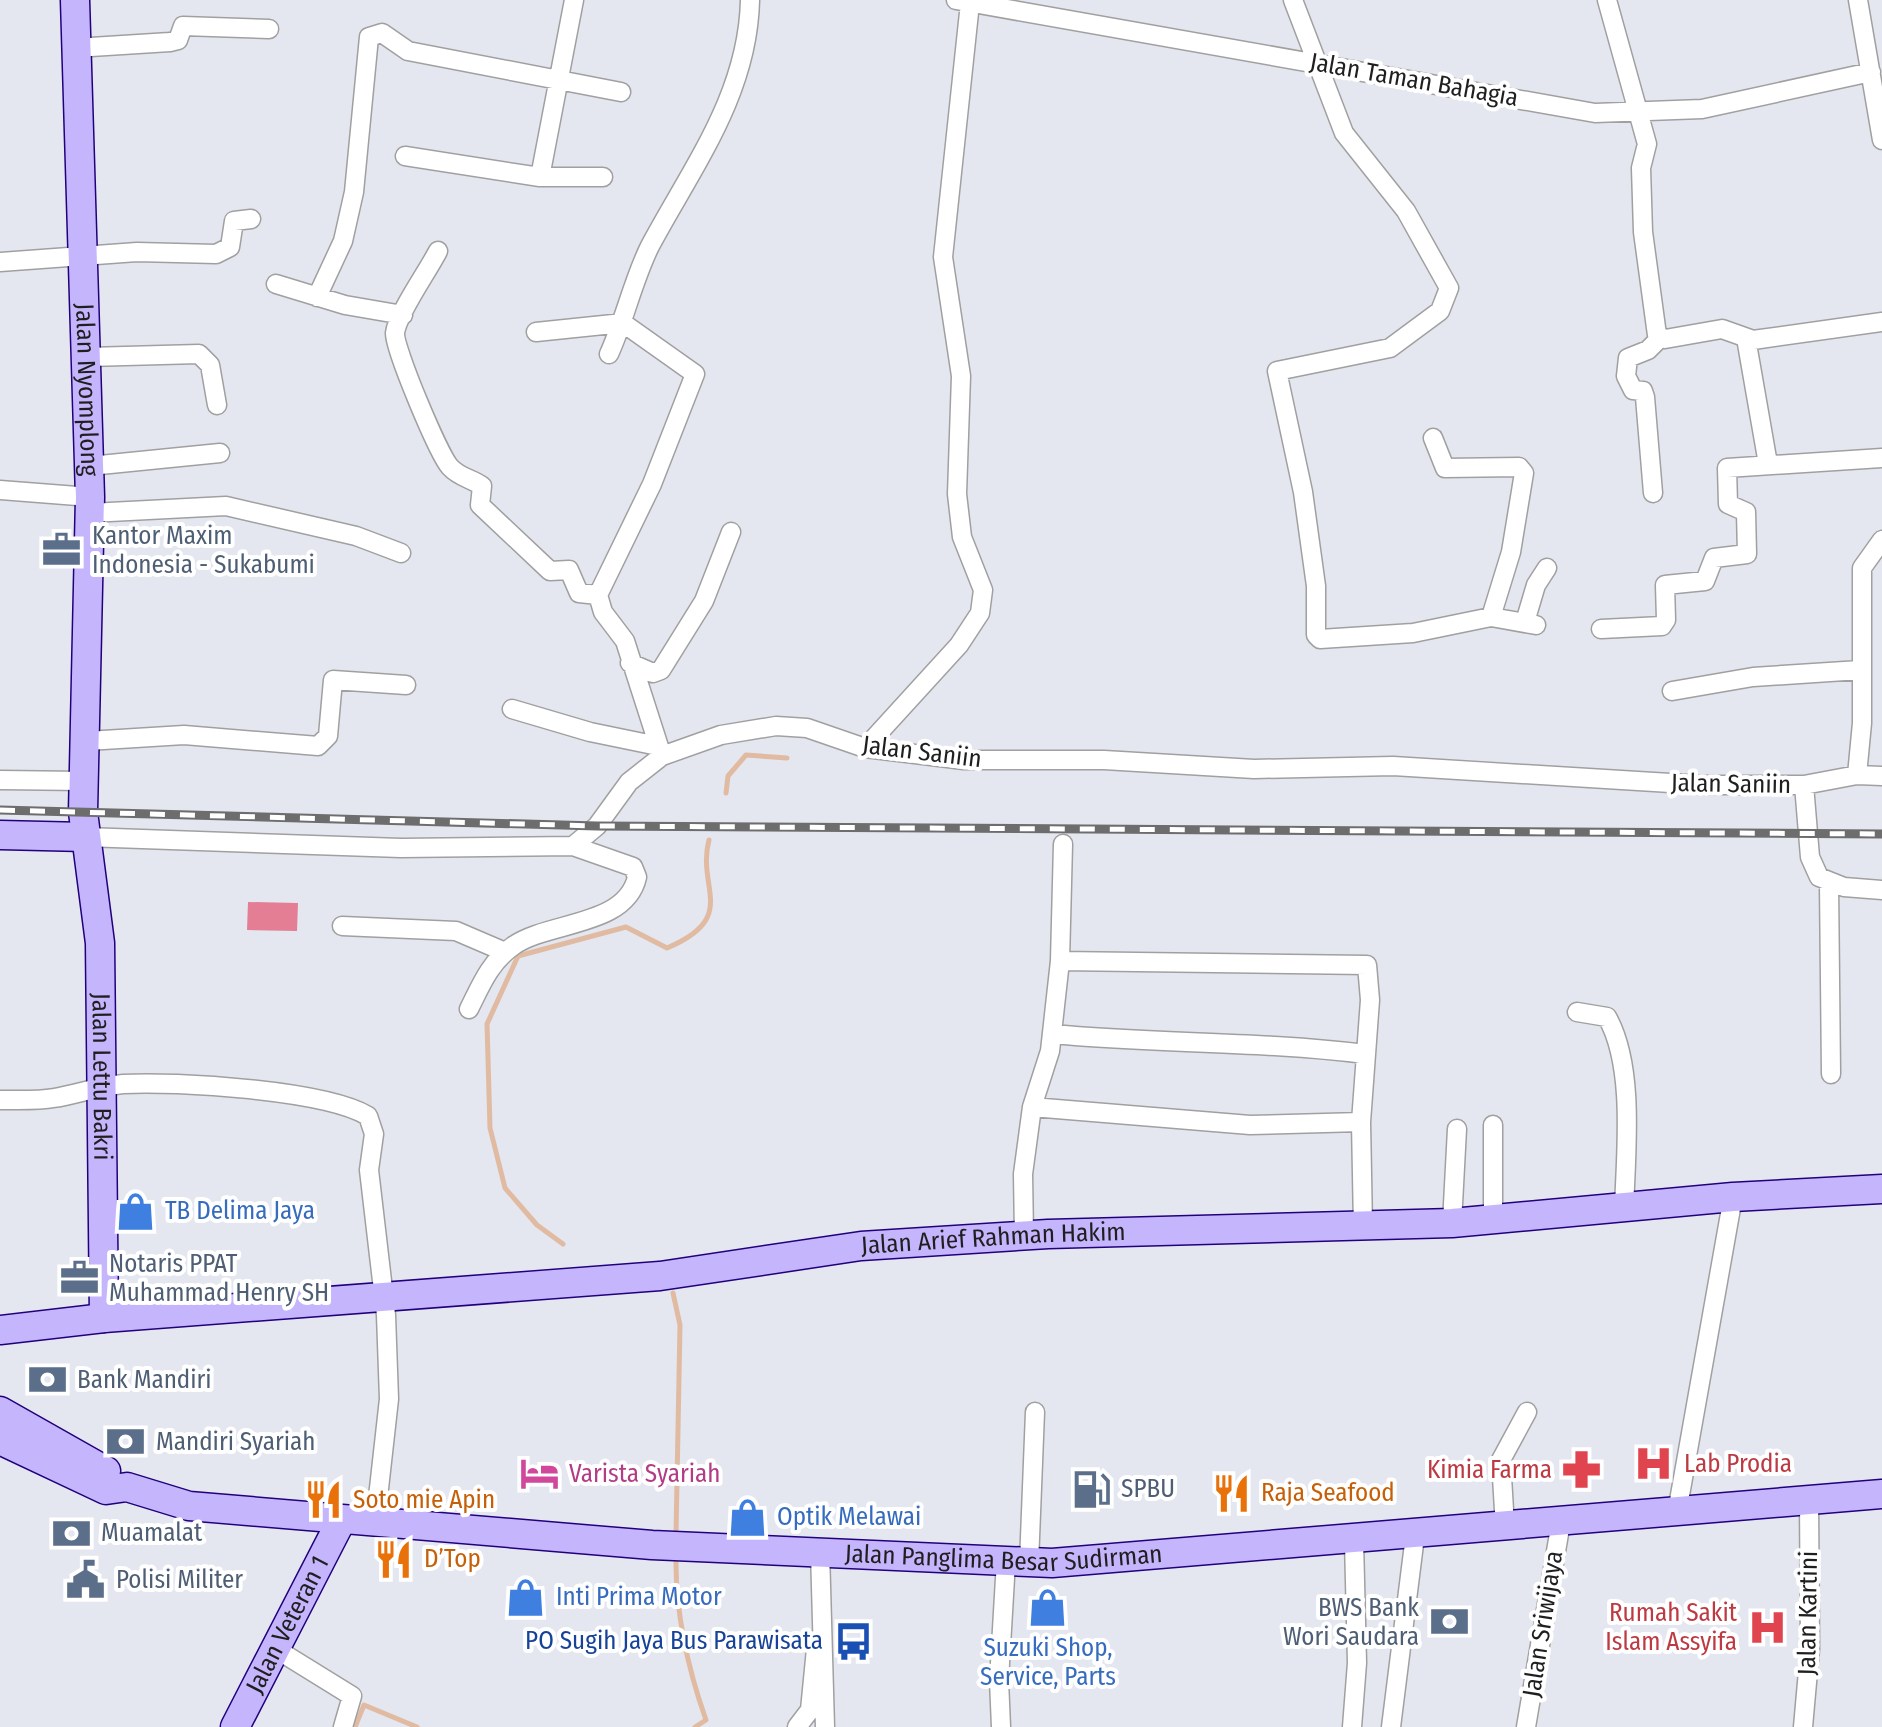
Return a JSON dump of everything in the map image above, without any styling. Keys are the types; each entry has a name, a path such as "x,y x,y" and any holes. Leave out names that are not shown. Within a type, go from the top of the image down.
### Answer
{"main road":[{"name":"Jalan Nyomplong","path":"74,0 90,466 84,781"},
{"name":"Jalan Lettu Bakri","path":"84,781 86,838 100,943 104,1318"},
{"path":"0,835 86,838"},
{"name":"Jalan Arief Rahman Hakim","path":"0,1330 104,1318 660,1276 861,1246 1024,1236 1363,1227 1733,1196 1882,1189"},
{"name":"Jalan Panglima Besar Sudirman","path":"0,1411 116,1475 126,1487"},
{"name":"Jalan Panglima Besar Sudirman","path":"0,1440 106,1490 126,1487 189,1506 692,1547 1018,1562 1354,1541 1882,1494"},
{"name":"Jalan Veteran 1","path":"235,1727 341,1521"}],"street":[{"path":"540,177 574,0"},
{"path":"609,354 648,250 697,166 737,84 746,48 750,0"},
{"path":"1293,0 1344,133 1417,228 1449,288 1440,311 1390,348 1277,371 1303,492 1316,586 1316,635 1320,638 1413,633 1491,617 1531,623 1536,585 1547,568"},
{"path":"1607,0 1647,144 1640,168 1645,259 1660,338"},
{"path":"1858,0 1882,140"},
{"path":"865,748 959,645 980,613 983,590 962,536 957,494 962,376 943,256 963,2"},
{"name":"Jalan Taman Bahagia","path":"963,2 1594,113 1640,113 1762,99 1871,72"},
{"path":"76,48 170,42 178,40 182,26 269,29"},
{"path":"317,297 343,241 354,192 369,37 382,33 408,52 621,92"},
{"path":"405,156 540,177 603,177"},
{"path":"0,262 84,255 216,254 230,246 234,222 251,219"},
{"path":"438,251 395,332 397,349 439,452 461,478 482,486 480,505 518,544 550,571 570,570 579,593 598,595"},
{"path":"276,284 402,315"},
{"path":"1653,493 1645,398 1629,385 1626,364 1660,338 1722,329 1746,338 1882,322"},
{"path":"536,332 623,323 694,374 652,484 598,595 603,612 622,633 660,751"},
{"path":"1746,338 1768,464"},
{"path":"88,357 199,354 210,365 216,405"},
{"path":"1433,438 1445,468 1519,467 1524,473 1511,552 1491,617"},
{"path":"90,466 220,453"},
{"path":"1601,630 1662,626 1666,620 1665,584 1705,581 1714,558 1747,554 1746,512 1728,504 1724,472 1768,464 1882,458"},
{"path":"0,490 90,505 226,506 356,536 401,553"},
{"path":"630,663 653,673 661,670 704,601 730,532"},
{"path":"1857,775 1862,722 1862,568 1879,547"},
{"path":"1672,691 1753,677 1860,670"},
{"path":"87,740 184,736 318,746 328,736 333,680 406,685"},
{"path":"512,709 660,751"},
{"name":"Jalan Saniin","path":"573,846 596,826 629,782 660,751 776,726 806,728 865,748 964,760 1104,760 1254,769 1392,766 1597,782 1804,785 1857,775 1882,776"},
{"path":"0,780 84,781"},
{"path":"1804,785 1810,857 1819,877 1829,884 1882,890"},
{"path":"86,838 401,848 573,846 633,866 636,877 629,896 617,907 530,936 505,952 487,971 468,1009"},
{"path":"1024,1236 1023,1174 1032,1107 1052,1034 1060,961 1063,844"},
{"path":"1829,884 1831,1074"},
{"path":"342,926 456,931 505,952"},
{"path":"1060,961 1366,966 1370,984 1361,1122 1363,1227"},
{"path":"1577,1012 1606,1016 1618,1036 1628,1128 1624,1208"},
{"path":"1052,1034 1126,1041 1271,1042 1365,1054"},
{"path":"0,1100 54,1098 102,1086 246,1090 346,1104 368,1116 374,1134 369,1170 388,1398 376,1524"},
{"path":"1032,1107 1250,1125 1361,1122"},
{"path":"1492,1219 1493,1125"},
{"path":"1452,1222 1458,1129"},
{"path":"1677,1512 1733,1196"},
{"path":"1001,1727 999,1680 1018,1562 1035,1412"},
{"path":"1506,1527 1502,1460 1528,1412"},
{"name":"Jalan Kartini","path":"1804,1727 1810,1649 1809,1498"},
{"name":"Jalan Sriwijaya","path":"1526,1727 1561,1522"},
{"path":"1391,1727 1415,1536"},
{"path":"1352,1727 1357,1664 1354,1541"},
{"path":"820,1551 825,1727"},
{"path":"797,1727 810,1710 814,1653 822,1640"},
{"path":"276,1648 352,1696 343,1727"}],"shaded area":[{"path":"248,902 298,903 297,931 247,930"}],"waterway":[{"path":"726,793 728,776 746,755 787,758"},
{"path":"563,1244 537,1225 505,1188 490,1128 487,1024 518,956 626,927 667,948 703,925 710,900 706,857 709,840"},
{"path":"673,1293 680,1325 676,1534"},
{"path":"676,1555 684,1639 706,1720 695,1727"},
{"path":"355,1727 364,1705 417,1727"}],"railway":[{"path":"0,810 597,826 1882,834"}],"place":[{"name":"Kantor Maxim Indonesia - Sukabumi","path":"62,550"},
{"name":"TB Delima Jaya","path":"135,1211"},
{"name":"Notaris PPAT Muhammad Henry SH","path":"79,1278"},
{"name":"Bank Mandiri","path":"47,1380"},
{"name":"Mandiri Syariah","path":"126,1442"},
{"name":"Lab Prodia","path":"1654,1464"},
{"name":"Kimia Farma","path":"1582,1470"},
{"name":"Varista Syariah","path":"539,1474"},
{"name":"SPBU","path":"1091,1489"},
{"name":"Raja Seafood","path":"1231,1493"},
{"name":"Soto mie Apin","path":"323,1500"},
{"name":"Optik Melawai","path":"747,1517"},
{"name":"Muamalat","path":"71,1533"},
{"name":"D’Top","path":"394,1559"},
{"name":"Polisi Militer","path":"86,1580"},
{"name":"Inti Prima Motor","path":"526,1597"},
{"name":"Suzuki Shop, Service, Parts","path":"1048,1607"},
{"name":"BWS Bank Wori Saudara","path":"1449,1622"},
{"name":"Rumah Sakit Islam Assyifa","path":"1767,1627"},
{"name":"PO Sugih Jaya Bus Parawisata","path":"853,1641"}]}
